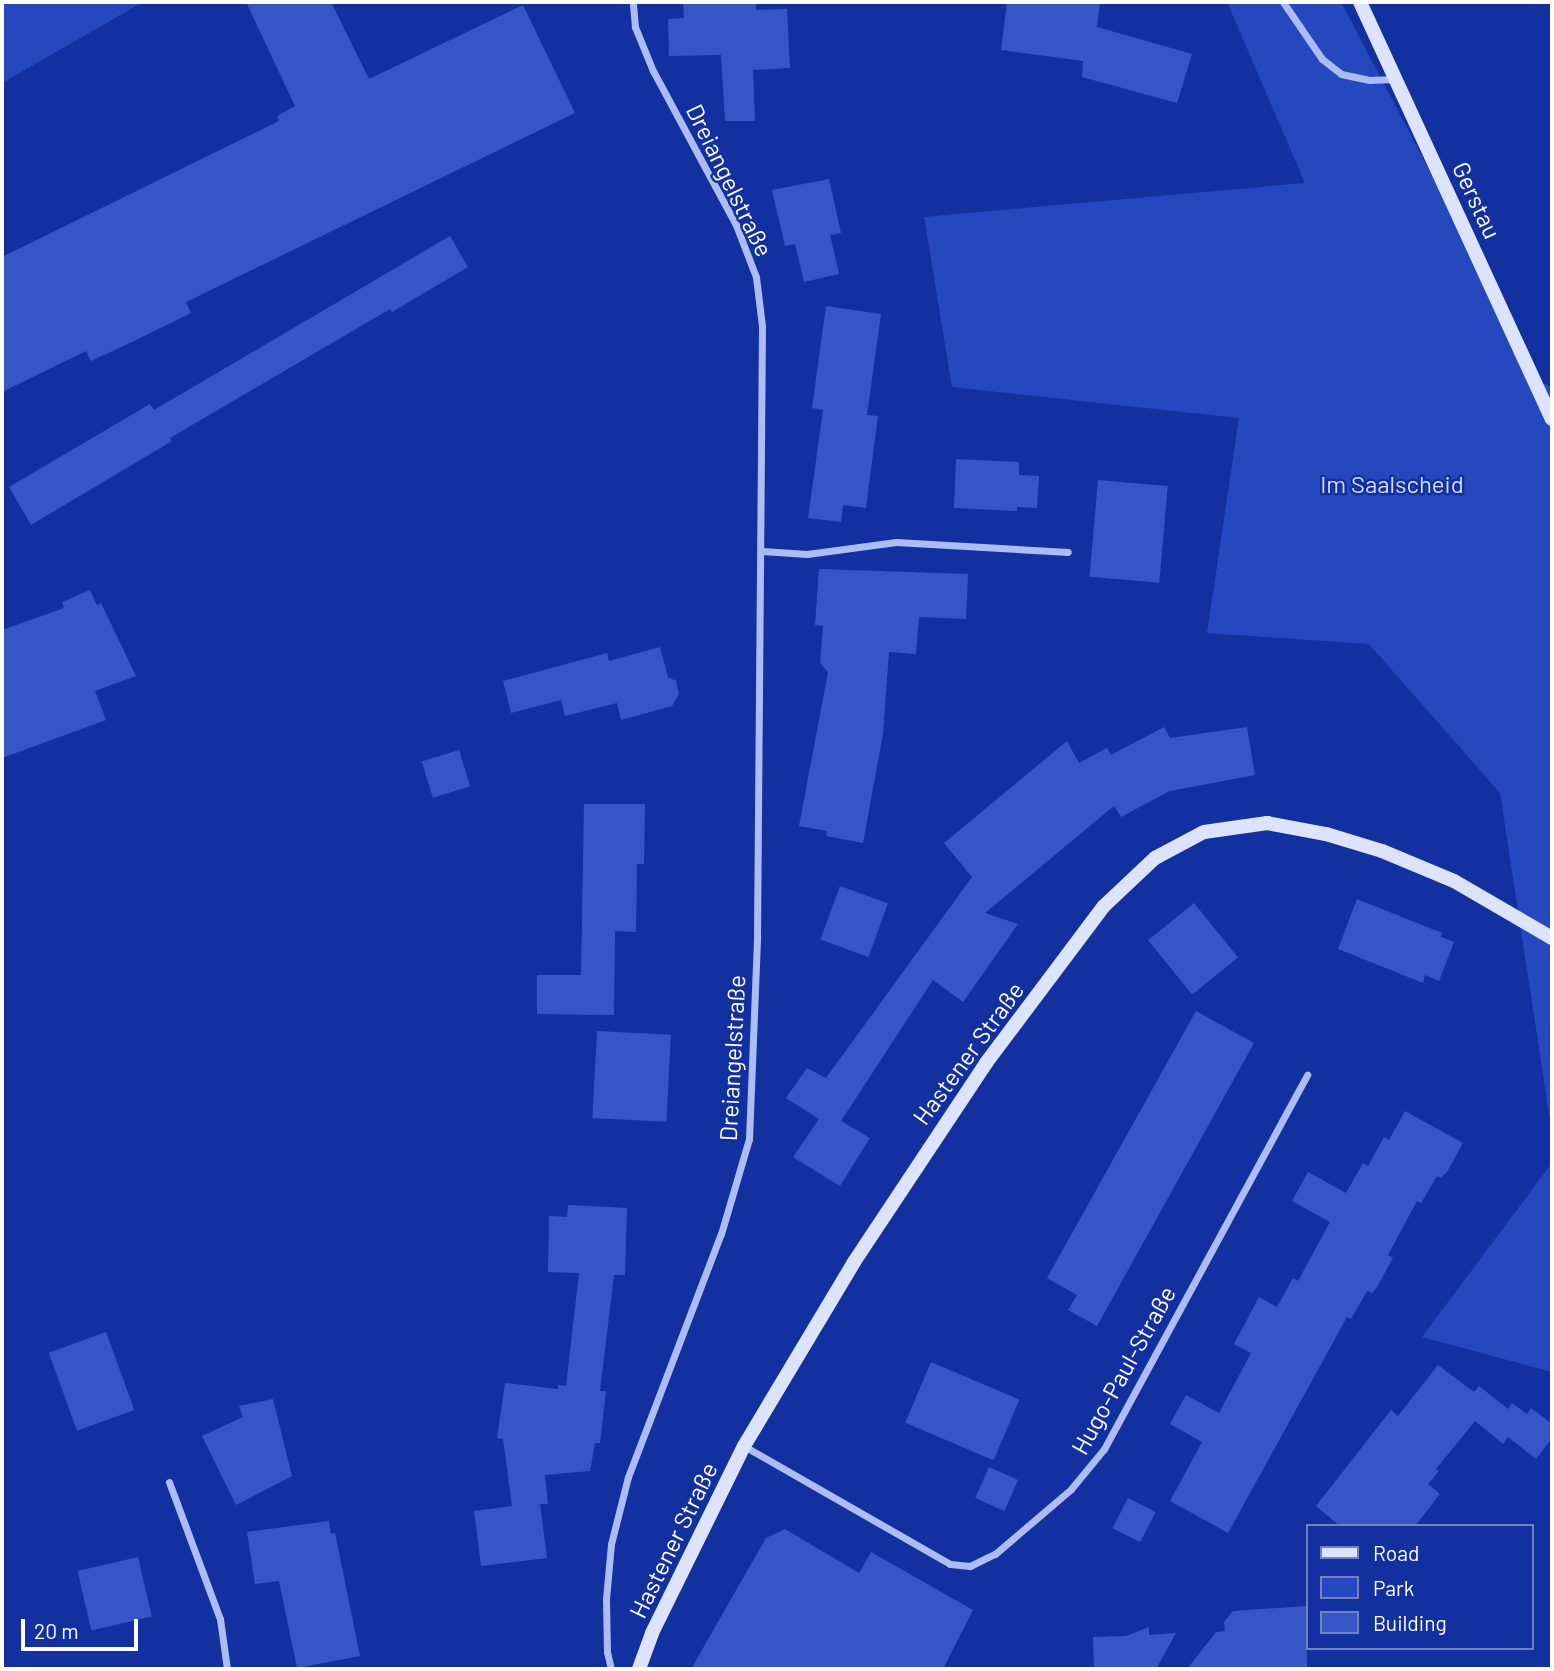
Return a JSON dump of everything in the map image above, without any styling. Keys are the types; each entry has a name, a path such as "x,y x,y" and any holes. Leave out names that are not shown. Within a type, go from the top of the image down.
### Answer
{"main road":[{"name":"Gerstau","path":"1360,2 1552,419"},
{"name":"Hastener Straße","path":"639,1669 652,1633 744,1446 861,1250 979,1073 1104,906 1155,858 1204,832 1267,823 1326,834 1382,852 1454,881 1552,938"}],"street":[{"name":"Dreiangelstraße","path":"611,1669 607,1652 606,1599 611,1544 628,1477 721,1234 749,1139 757,948 762,326 756,277 736,225 653,71 635,27 633,2"},
{"path":"1283,2 1322,59 1341,74 1369,80 1395,79"},
{"path":"762,551 807,554 896,542 1068,552"},
{"name":"Hugo-Paul-Straße","path":"744,1446 950,1564 970,1566 995,1555 1072,1489 1088,1472 1104,1448 1307,1075"},
{"path":"169,1482 220,1619 228,1669"}],"green space":[{"path":"2,2 143,2 2,83"},
{"name":"Im Saalscheid","path":"1227,2 1341,2 1540,382 1552,387 1552,1133 1500,793 1369,644 1207,633 1239,418 952,387 924,217 1305,183"},
{"path":"1552,1163 1552,1372 1422,1337"}],"building":[{"path":"246,2 331,2 369,79 523,5 575,113 186,302 191,313 134,341 91,361 86,351 2,392 2,257 279,121 277,116 295,106"},
{"path":"683,2 756,2 756,10 787,9 790,68 753,70 755,121 725,121 721,55 669,56 668,19 684,18"},
{"path":"1007,2 1100,2 1097,27 1192,54 1177,103 1082,77 1083,61 1001,50"},
{"path":"829,179 841,233 830,235 839,274 804,282 795,244 785,246 772,190"},
{"path":"450,236 468,267 392,312 390,309 170,438 172,441 31,525 9,487 150,404 154,410"},
{"path":"826,306 881,314 867,415 878,416 866,508 843,505 841,522 808,518 823,410 812,408"},
{"path":"956,459 1019,462 1019,475 1039,476 1037,508 1017,507 1017,511 954,508"},
{"path":"1098,480 1168,486 1159,583 1090,577"},
{"path":"819,569 968,574 966,619 919,617 916,654 889,652 883,734 863,843 826,836 827,831 799,826 828,672 820,663 823,626 815,625"},
{"path":"90,590 97,605 101,603 136,676 95,691 106,720 2,758 2,630 64,608 62,602"},
{"path":"660,647 668,677 676,681 679,694 672,706 621,720 617,703 565,716 561,700 511,713 503,681 607,653 609,661"},
{"path":"1164,727 1170,738 1247,727 1255,775 1170,791 1121,817 1114,806 985,913 1018,924 963,1002 933,980 841,1121 870,1138 840,1186 793,1157 819,1119 786,1098 807,1068 826,1078 972,877 944,843 1067,741 1079,763 1107,748 1111,755"},
{"path":"459,750 470,786 433,798 422,761"},
{"path":"584,804 645,804 644,864 637,864 636,932 615,931 614,1015 537,1014 537,975 581,975"},
{"path":"840,886 888,903 868,957 821,940"},
{"path":"1357,899 1442,933 1441,937 1454,942 1439,981 1425,975 1423,983 1338,949"},
{"path":"1194,903 1238,957 1192,995 1148,940"},
{"path":"1196,1011 1254,1043 1097,1326 1068,1310 1077,1295 1047,1278"},
{"path":"597,1031 671,1035 666,1122 592,1118"},
{"path":"1405,1111 1463,1143 1447,1172 1441,1178 1437,1176 1421,1203 1417,1201 1388,1255 1393,1258 1377,1287 1372,1293 1367,1291 1351,1319 1347,1317 1228,1533 1170,1501 1202,1442 1170,1424 1186,1395 1219,1413 1251,1353 1234,1344 1259,1297 1277,1307 1293,1278 1298,1281 1330,1222 1292,1201 1308,1172 1346,1193 1363,1163 1368,1166 1384,1137 1389,1140"},
{"path":"568,1205 627,1208 625,1275 614,1275 600,1391 606,1391 600,1443 595,1443 590,1471 545,1475 548,1504 540,1504 547,1558 481,1566 474,1511 512,1506 503,1439 497,1438 505,1383 558,1389 558,1385 566,1386 579,1273 548,1272 549,1216 567,1217"},
{"path":"106,1332 134,1410 77,1431 49,1353"},
{"path":"931,1362 1019,1400 994,1460 905,1423"},
{"path":"1438,1365 1474,1392 1479,1386 1508,1409 1512,1403 1527,1414 1531,1408 1552,1424 1552,1438 1536,1459 1508,1437 1503,1444 1475,1421 1436,1469 1439,1471 1428,1484 1440,1494 1417,1524 1338,1524 1316,1506 1391,1410 1398,1416"},
{"path":"273,1399 292,1476 236,1505 202,1436 243,1417 239,1406"},
{"path":"989,1467 1018,1480 1004,1511 975,1498"},
{"path":"1128,1498 1156,1512 1140,1542 1113,1528"},
{"path":"329,1521 331,1534 335,1533 360,1656 297,1668 279,1581 255,1584 247,1532"},
{"path":"785,1529 859,1573 871,1552 973,1610 943,1669 691,1669 766,1538"},
{"path":"138,1557 152,1616 91,1630 78,1571"},
{"path":"1306,1606 1307,1669 1187,1669 1216,1632 1225,1631 1224,1622 1233,1611"},
{"path":"1149,1627 1149,1635 1176,1633 1156,1669 1094,1669 1093,1637 1126,1636"}]}
